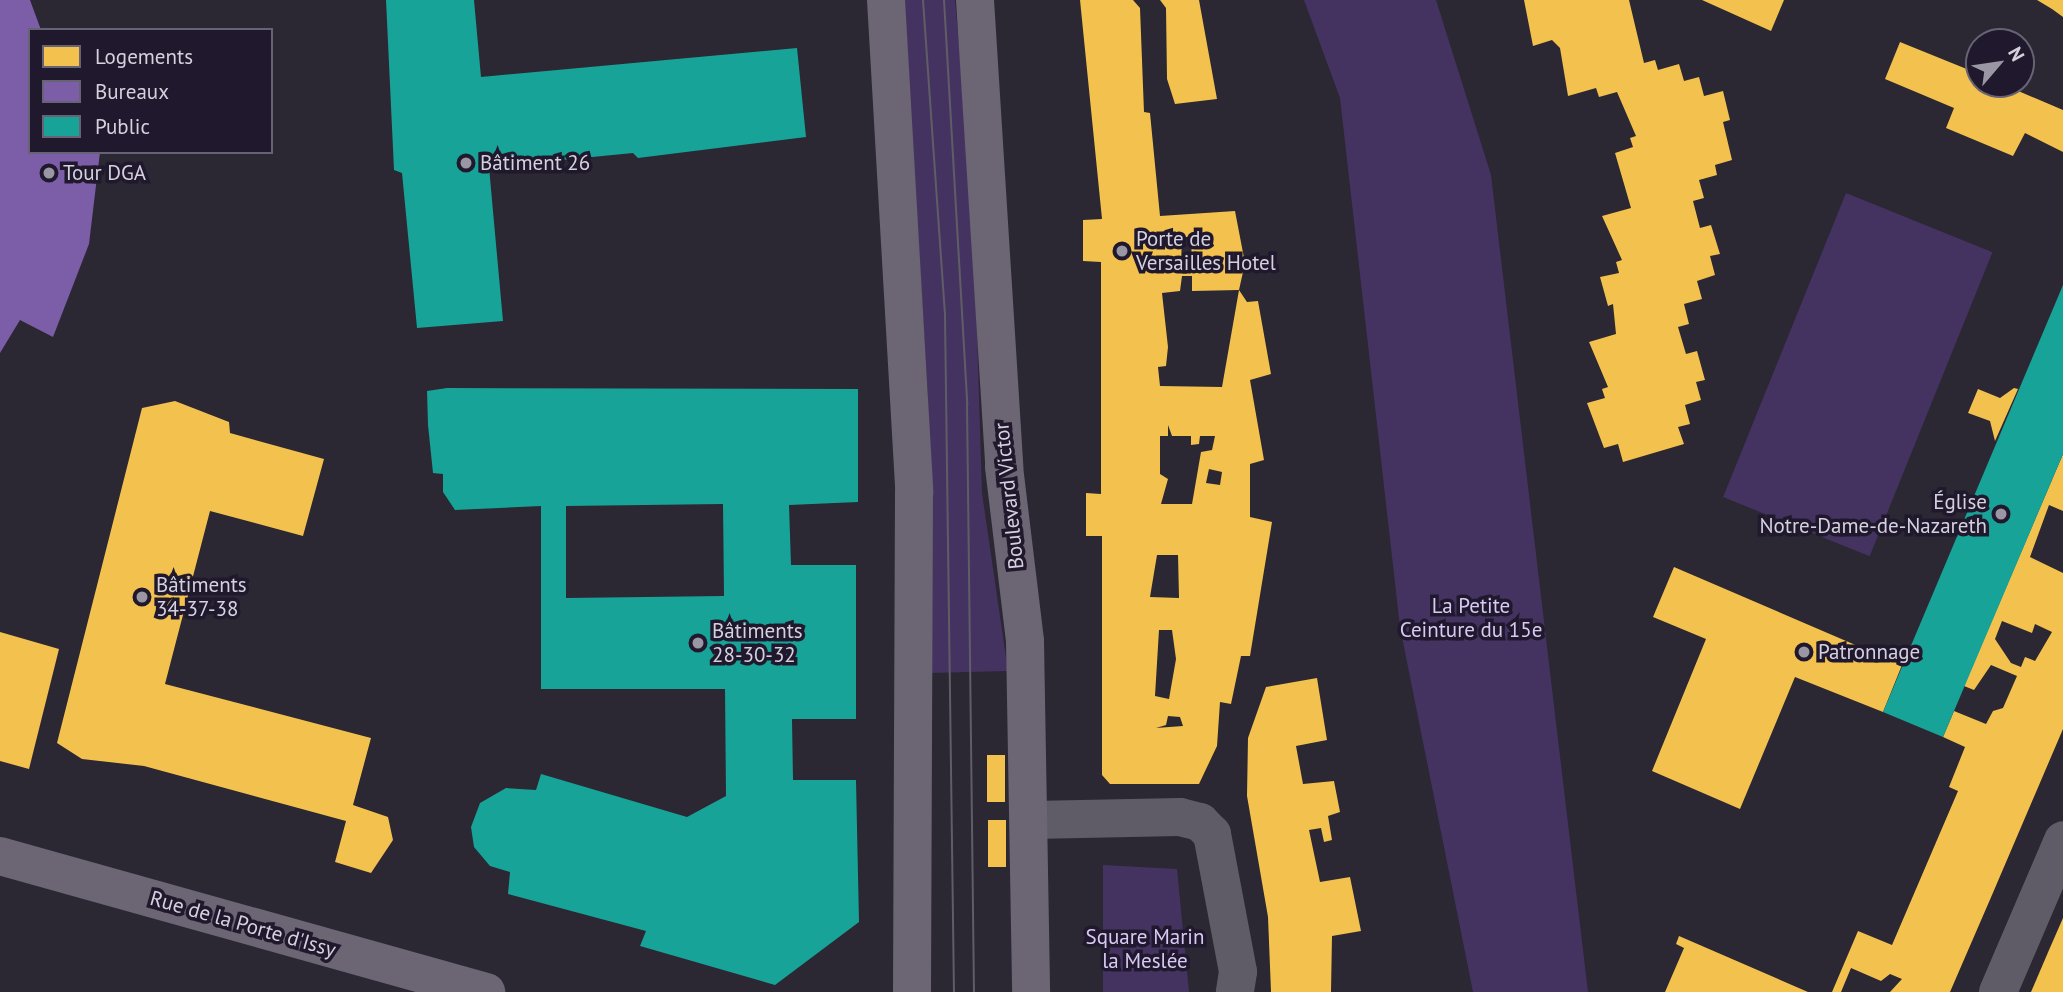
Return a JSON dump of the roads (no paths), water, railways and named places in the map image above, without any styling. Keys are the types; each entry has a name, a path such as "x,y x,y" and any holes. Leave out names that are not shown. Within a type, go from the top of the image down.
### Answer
{"main road":[{"path":"886,0 914,492 912,992"},
{"name":"Boulevard Victor","path":"975,0 1003,467 1026,641 1032,820 1031,992"},
{"name":"Rue de la Porte d'Issy","path":"0,856 486,992"}],"street":[{"path":"1032,820 1180,817 1200,822 1212,834 1238,972 1235,992"},
{"path":"1998,992 2063,840"}],"tram line":[{"path":"923,0 945,316 954,992"},
{"path":"944,0 967,404 974,992"}],"place":[{"name":"Bâtiment 26","path":"466,163"},
{"name":"Tour DGA","path":"49,173"},
{"name":"Porte de Versailles Hotel","path":"1122,251"},
{"name":"Église Notre-Dame-de-Nazareth","path":"2001,514"},
{"name":"Bâtiments 34-37-38","path":"142,597"},
{"name":"Bâtiments 28-30-32","path":"698,643"},
{"name":"Patronnage","path":"1804,652"}],"park label":[{"name":"La Petite Ceinture du 15e","path":"1471,618"},
{"name":"Square Marin la Meslée","path":"1145,949"}]}
